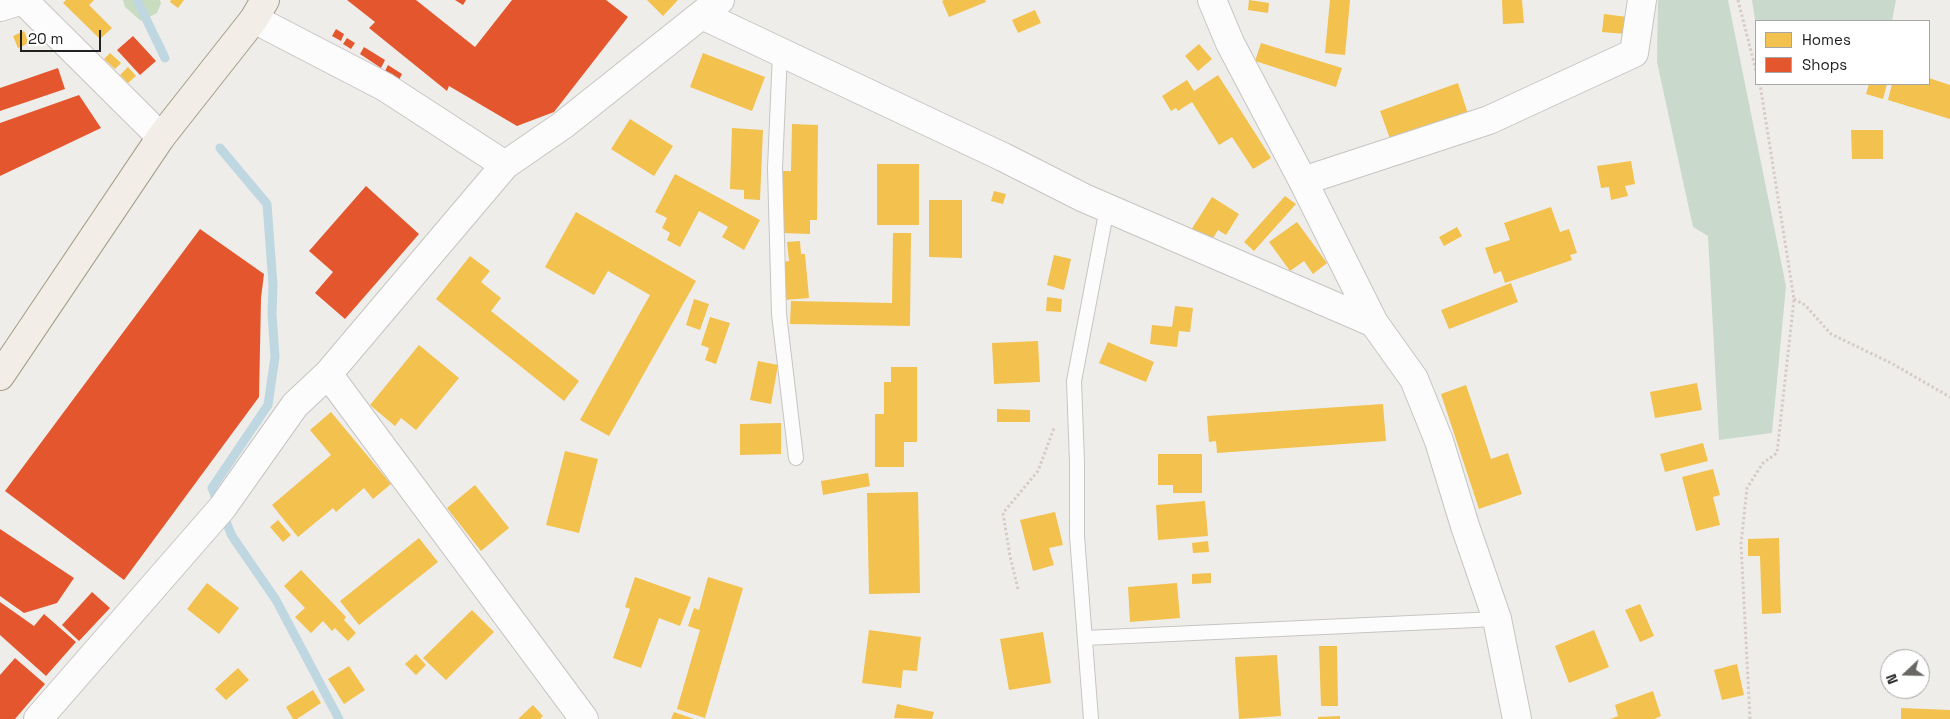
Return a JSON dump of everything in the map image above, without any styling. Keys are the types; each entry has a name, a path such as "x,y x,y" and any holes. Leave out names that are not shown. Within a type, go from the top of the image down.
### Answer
{"main road":[{"path":"0,376 161,137 259,10"}],"street":[{"path":"0,7 23,0 161,137"},
{"path":"1212,0 1230,42 1303,181 1374,323 1414,379 1439,441 1465,526 1497,619 1517,719"},
{"path":"1303,181 1489,120 1634,53 1642,0"},
{"path":"38,719 222,508 295,404 328,374 506,165 563,125 711,8 780,53 1107,208 1374,323"},
{"path":"259,10 385,87 506,165"},
{"path":"328,374 584,719"}],"lane":[{"path":"780,53 775,168 780,314 796,458"},
{"path":"1091,719 1077,536 1074,381 1107,208"},
{"path":"1085,638 1497,619"}],"path":[{"path":"1738,0 1755,67"},
{"path":"1750,719 1741,544 1747,488 1763,462 1777,453 1794,299 1760,85"},
{"path":"1794,299 1805,305 1831,334 1893,364 1950,397"},
{"path":"1018,589 1003,513 1038,471 1054,428 1076,410"}],"green space":[{"path":"123,0 160,0 161,3 157,13 141,21 125,7"},
{"path":"1658,0 1728,0 1786,286 1772,433 1719,440 1708,236 1693,227 1657,62"},
{"path":"1752,0 1896,0 1892,20 1755,20"}],"building: Homes":[{"path":"66,0 94,0 89,5 112,28 100,39 63,3"},
{"path":"171,0 184,0 178,8 170,2"},
{"path":"647,0 678,0 663,16"},
{"path":"985,0 986,2 949,17 942,1"},
{"path":"1249,0 1269,3 1268,13 1248,10"},
{"path":"1330,0 1350,0 1345,55 1325,53"},
{"path":"1502,0 1522,0 1524,23 1503,24"},
{"path":"1035,10 1041,23 1018,33 1012,20"},
{"path":"1604,14 1627,17 1626,34 1602,32"},
{"path":"24,31 29,43 18,48 13,36"},
{"path":"1261,43 1342,68 1336,87 1255,61"},
{"path":"1199,44 1212,59 1198,71 1185,56"},
{"path":"110,53 121,63 115,69 104,59"},
{"path":"703,53 765,77 752,111 690,87"},
{"path":"128,67 136,76 128,83 120,75"},
{"path":"1218,75 1271,158 1253,169 1232,137 1219,145 1192,102 1178,111 1176,108 1171,111 1162,96 1187,80 1194,91"},
{"path":"1930,78 1950,85 1950,119 1888,100 1892,85 1930,85"},
{"path":"1458,83 1470,120 1393,147 1380,111"},
{"path":"1869,85 1887,85 1883,99 1866,94"},
{"path":"630,119 673,146 654,176 611,149"},
{"path":"792,124 818,125 817,220 810,220 810,234 782,233 783,171 791,171"},
{"path":"732,128 763,130 760,200 744,199 744,190 730,189"},
{"path":"1851,130 1883,130 1883,159 1852,159"},
{"path":"1631,161 1635,184 1625,186 1628,196 1611,200 1609,187 1601,188 1597,166"},
{"path":"877,164 919,164 919,225 877,225"},
{"path":"675,174 760,220 744,250 722,237 728,227 699,211 680,247 667,240 670,233 662,228 667,218 655,212"},
{"path":"994,191 1006,194 1003,204 991,201"},
{"path":"1285,196 1296,204 1254,251 1244,242"},
{"path":"1212,197 1239,214 1226,235 1218,230 1210,243 1191,230"},
{"path":"929,200 962,200 962,258 929,257"},
{"path":"1551,207 1560,232 1569,229 1577,253 1570,255 1572,260 1505,283 1501,271 1494,274 1485,248 1510,240 1504,223"},
{"path":"576,212 696,281 609,436 580,420 650,295 608,271 594,295 545,267"},
{"path":"1297,222 1327,263 1313,274 1304,261 1290,271 1269,242"},
{"path":"1457,227 1462,236 1444,246 1439,237"},
{"path":"893,233 911,233 910,326 790,324 791,301 892,303"},
{"path":"800,241 801,254 805,254 809,298 785,300 782,262 789,261 787,242"},
{"path":"1054,255 1071,259 1064,290 1047,285"},
{"path":"470,256 490,271 481,282 501,298 491,311 579,381 564,401 436,299"},
{"path":"1511,283 1518,302 1449,329 1441,310"},
{"path":"1047,297 1062,299 1061,312 1046,311"},
{"path":"694,299 709,304 700,330 686,325"},
{"path":"1175,306 1193,308 1190,332 1179,331 1177,347 1150,344 1152,325 1172,327"},
{"path":"710,317 730,323 716,364 705,360 709,348 701,345"},
{"path":"1038,341 1040,382 994,384 992,343"},
{"path":"1108,342 1154,362 1146,382 1099,363"},
{"path":"419,345 459,378 416,430 401,418 395,426 370,405"},
{"path":"758,361 778,365 771,404 750,400"},
{"path":"891,367 917,367 917,442 904,442 904,467 875,467 875,414 884,414 884,382 891,382"},
{"path":"1697,383 1702,410 1655,418 1650,392"},
{"path":"1466,385 1491,459 1508,453 1522,494 1479,509 1441,394"},
{"path":"1383,404 1386,441 1217,453 1216,441 1209,442 1207,416"},
{"path":"997,409 1030,410 1030,422 997,422"},
{"path":"331,412 391,484 373,499 364,488 336,512 333,508 298,537 272,505 331,455 310,430"},
{"path":"781,423 781,454 740,455 740,424"},
{"path":"1703,443 1708,461 1665,472 1660,454"},
{"path":"565,451 598,459 579,533 546,525"},
{"path":"1158,454 1202,454 1202,493 1173,493 1173,485 1158,485"},
{"path":"1713,469 1720,495 1713,497 1720,525 1696,531 1682,477"},
{"path":"868,473 870,486 823,495 821,481"},
{"path":"475,485 509,528 481,551 447,508"},
{"path":"918,492 920,593 869,594 867,493"},
{"path":"1205,501 1208,536 1158,540 1156,505"},
{"path":"1055,512 1063,545 1049,548 1054,565 1033,571 1020,520"},
{"path":"278,520 291,535 283,542 270,527"},
{"path":"419,538 438,562 359,625 340,601"},
{"path":"1779,538 1781,613 1762,614 1760,556 1748,556 1748,539"},
{"path":"1208,541 1209,552 1193,553 1192,543"},
{"path":"301,570 346,617 344,620 356,633 348,641 335,628 332,631 323,621 311,633 295,617 305,608 284,586"},
{"path":"1211,573 1211,583 1192,584 1192,574"},
{"path":"635,577 691,597 680,626 659,618 641,668 613,658 630,609 625,607"},
{"path":"708,577 743,588 705,718 677,709 700,630 688,626 694,608 699,610"},
{"path":"207,583 239,608 219,634 187,609"},
{"path":"1177,583 1180,618 1130,622 1128,587"},
{"path":"1640,604 1654,636 1640,642 1625,610"},
{"path":"472,610 494,632 446,680 423,658"},
{"path":"869,630 921,637 917,671 903,670 901,688 862,683"},
{"path":"1594,630 1609,667 1569,683 1555,646"},
{"path":"1043,632 1051,683 1009,690 1000,639"},
{"path":"1319,646 1337,646 1338,706 1321,706"},
{"path":"416,654 426,665 416,675 405,664"},
{"path":"1277,655 1281,716 1239,719 1235,657"},
{"path":"1737,664 1744,695 1722,700 1714,670"},
{"path":"349,666 365,690 344,704 328,679"},
{"path":"238,668 249,680 226,700 215,689"},
{"path":"313,690 321,703 297,719 293,719 286,707"},
{"path":"1653,691 1661,716 1654,719 1610,719 1618,716 1615,705"},
{"path":"897,704 934,712 932,719 894,718"},
{"path":"533,705 543,716 540,719 518,719"},
{"path":"1901,708 1950,710 1950,719 1901,719"},
{"path":"674,712 694,719 671,719"},
{"path":"1340,716 1340,719 1318,719 1318,717"}],"building: Shops":[{"path":"347,0 416,0 475,47 512,0 606,0 628,17 554,112 517,126 449,86 447,91 369,28 375,22"},
{"path":"455,0 466,0 463,5"},
{"path":"336,29 344,34 341,41 332,36"},
{"path":"133,36 156,61 140,75 117,50"},
{"path":"347,38 355,43 351,49 343,44"},
{"path":"364,47 385,60 381,68 360,54"},
{"path":"388,65 402,74 399,80 385,71"},
{"path":"58,68 65,89 0,111 0,88"},
{"path":"79,95 101,128 0,176 0,123"},
{"path":"366,186 419,234 345,319 315,293 333,272 309,251"},
{"path":"200,229 264,274 261,298 259,397 124,580 5,491"},
{"path":"0,529 74,578 57,603 24,613 0,596"},
{"path":"92,592 110,608 79,641 62,625"},
{"path":"0,602 34,626 44,614 76,642 46,676 0,635"},
{"path":"15,658 45,684 15,719 0,719 0,675"}],"waterway":[{"path":"137,0 165,58"},
{"path":"220,148 267,204 273,285 272,314 275,357 268,405 212,488 232,536 276,600 339,719"}]}
